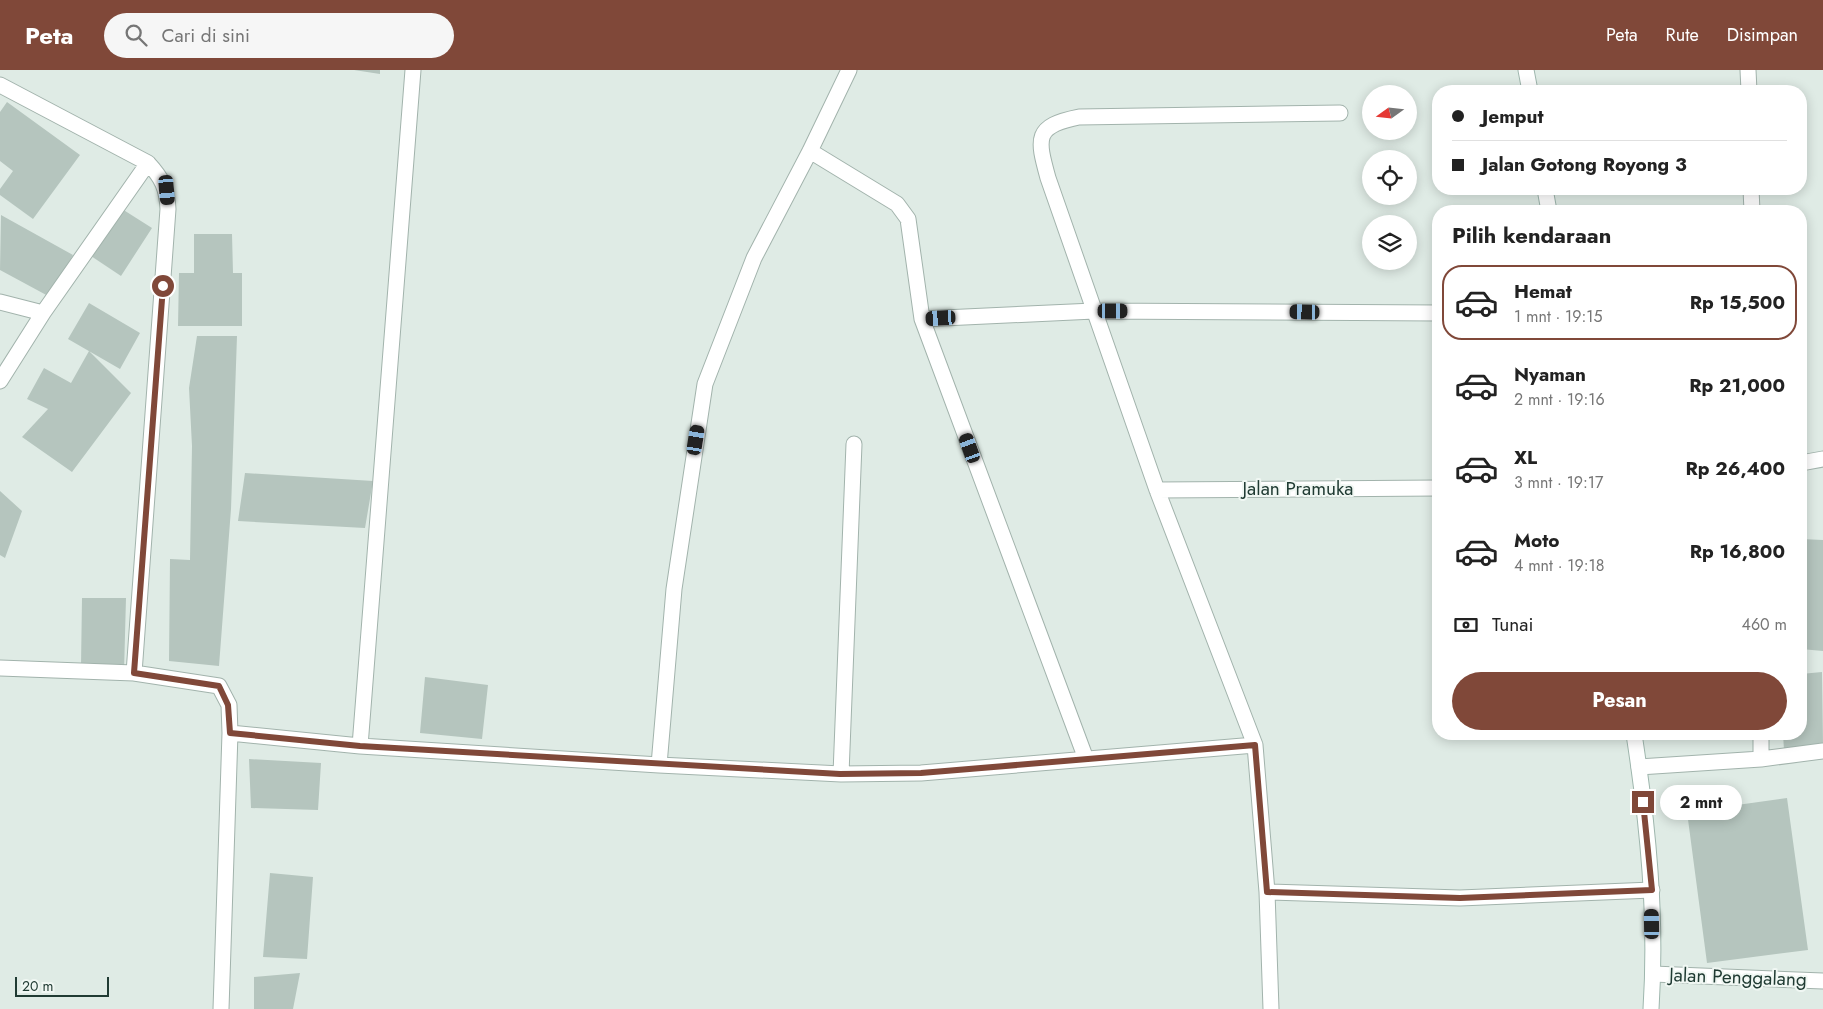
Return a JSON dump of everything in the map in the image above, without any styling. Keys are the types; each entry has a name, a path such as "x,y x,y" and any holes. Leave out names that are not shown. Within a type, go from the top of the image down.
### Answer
{"street":[{"path":"360,746 413,70"},
{"path":"659,765 674,589 705,384 754,258 810,151 849,70"},
{"path":"1526,70 1529,85"},
{"path":"1748,70 1749,85"},
{"path":"0,85 148,163 161,176 165,185 168,208 134,673"},
{"path":"1271,1009 1267,892 1255,745 1157,490 1048,178 1040,150 1042,136 1048,126 1057,121 1079,117 1340,113"},
{"path":"810,151 897,204 908,219 922,319 1086,759"},
{"path":"0,381 43,313 148,163"},
{"path":"0,302 43,313"},
{"path":"922,319 1094,311 1432,314"},
{"path":"840,774 854,444"},
{"path":"1807,462 1823,459"},
{"name":"Jalan Pramuka","path":"1157,490 1432,488"},
{"path":"0,668 134,673 219,686 228,705 230,733 221,1009"},
{"path":"230,733 360,746 659,765 840,774 921,773 1255,745"},
{"path":"1635,740 1652,890 1653,974 1651,1009"},
{"path":"1761,740 1761,759"},
{"path":"1639,767 1761,759 1823,751"},
{"path":"1267,892 1460,898 1652,890"},
{"name":"Jalan Penggalang","path":"1653,974 1823,981"}],"building":[{"path":"354,70 380,70 380,74"},
{"path":"7,102 80,155 33,219 0,195 0,189 13,171 0,161 0,112"},
{"path":"122,209 152,228 121,276 91,256"},
{"path":"1,215 73,255 50,297 0,270"},
{"path":"194,234 232,234 233,273 242,273 242,326 178,326 179,273 194,273"},
{"path":"89,303 140,333 120,369 68,339"},
{"path":"197,336 237,336 231,509 219,666 169,661 170,559 190,560 192,446 189,388"},
{"path":"89,351 131,393 72,472 22,437 48,409 27,399 44,368 71,383"},
{"path":"245,473 373,481 365,528 238,521"},
{"path":"0,491 22,511 5,558 0,555"},
{"path":"1807,539 1823,540 1823,651 1807,650"},
{"path":"82,598 126,598 124,672 81,666"},
{"path":"1822,672 1823,745 1784,750 1783,740 1807,740 1807,673"},
{"path":"425,677 488,685 482,739 420,733"},
{"path":"249,759 321,763 318,810 251,808"},
{"path":"1787,798 1808,950 1707,963 1687,812"},
{"path":"270,873 313,877 307,959 263,957"},
{"path":"300,973 293,1009 254,1009 254,977"}],"route":[{"path":"163,286 134,673 192,680 219,686 228,705 230,733 360,746 659,765 840,774 921,773 1255,745 1267,892 1460,898 1652,890 1643,802"}]}
